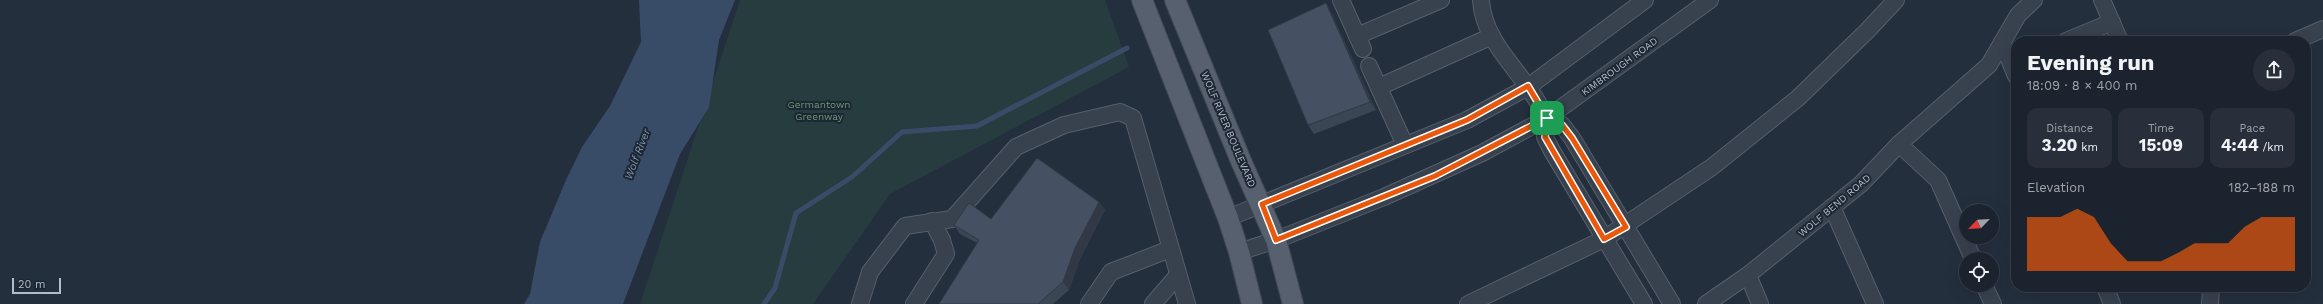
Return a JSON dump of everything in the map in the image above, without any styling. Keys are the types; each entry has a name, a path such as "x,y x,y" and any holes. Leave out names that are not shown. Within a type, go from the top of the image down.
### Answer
{"main road":[{"path":"1142,0 1228,218 1240,252 1252,304"},
{"name":"WOLF RIVER BOULEVARD","path":"1175,0 1241,161 1262,204 1276,240 1293,304"}],"street":[{"path":"1341,0 1360,43 1441,0"},
{"path":"1481,0 1482,13 1496,45 1528,86 1547,118 1562,125 1572,138 1672,304"},
{"path":"1228,218 1467,120 1528,86 1645,0"},
{"name":"KIMBROUGH ROAD","path":"1240,252 1276,240 1435,176 1547,118 1710,0"},
{"path":"1468,304 1626,227 1712,167 1798,98 1868,31 1896,0"},
{"name":"WOLF BEND ROAD","path":"1706,304 1748,275 1861,184 1899,144 1990,65 2018,15 2034,0"},
{"path":"2102,0 2118,36"},
{"path":"2078,36 2112,22"},
{"path":"2307,36 2323,29"},
{"path":"1379,87 1492,36"},
{"path":"2002,42 2011,56"},
{"name":"WOLF BEND ROAD","path":"1990,65 2011,58"},
{"path":"1369,66 1405,145"},
{"path":"860,304 870,272 905,226 952,219 1016,147 1064,125 1120,112 1133,118 1187,304"},
{"path":"1547,118 1545,137 1604,239 1644,304"},
{"path":"1899,144 1938,180 1970,252"},
{"path":"1832,207 1875,304"},
{"path":"914,304 946,254 942,240 932,221"},
{"path":"1089,304 1111,272 1170,249"},
{"path":"1748,275 1760,304"},
{"path":"1153,304 1178,276"},
{"path":"1987,292 1993,304"},
{"path":"2107,292 2112,304"},
{"path":"2210,304 2211,292"}],"green space":[{"name":"Germantown Greenway","path":"740,0 1105,0 1129,67 890,194 813,304 640,304"}],"water":[{"name":"Wolf River","path":"639,0 735,0 719,40 709,107 680,154 623,304 524,304 530,294 540,242 566,180 582,147 610,106 641,42"}],"building":[{"path":"1326,3 1370,102 1308,125 1268,30"},
{"path":"1037,158 1099,202 1075,248 1063,282 1038,304 939,304 979,240 954,225 969,203 991,219"}],"waterway":[{"path":"764,304 775,288 796,213 852,177 902,132 977,126 1127,48"}],"route":[{"path":"1547,118 1528,86 1467,120 1292,190 1262,204 1276,240 1435,176 1547,118 1562,125 1572,138 1626,227 1604,239 1545,137 1547,118"}]}
